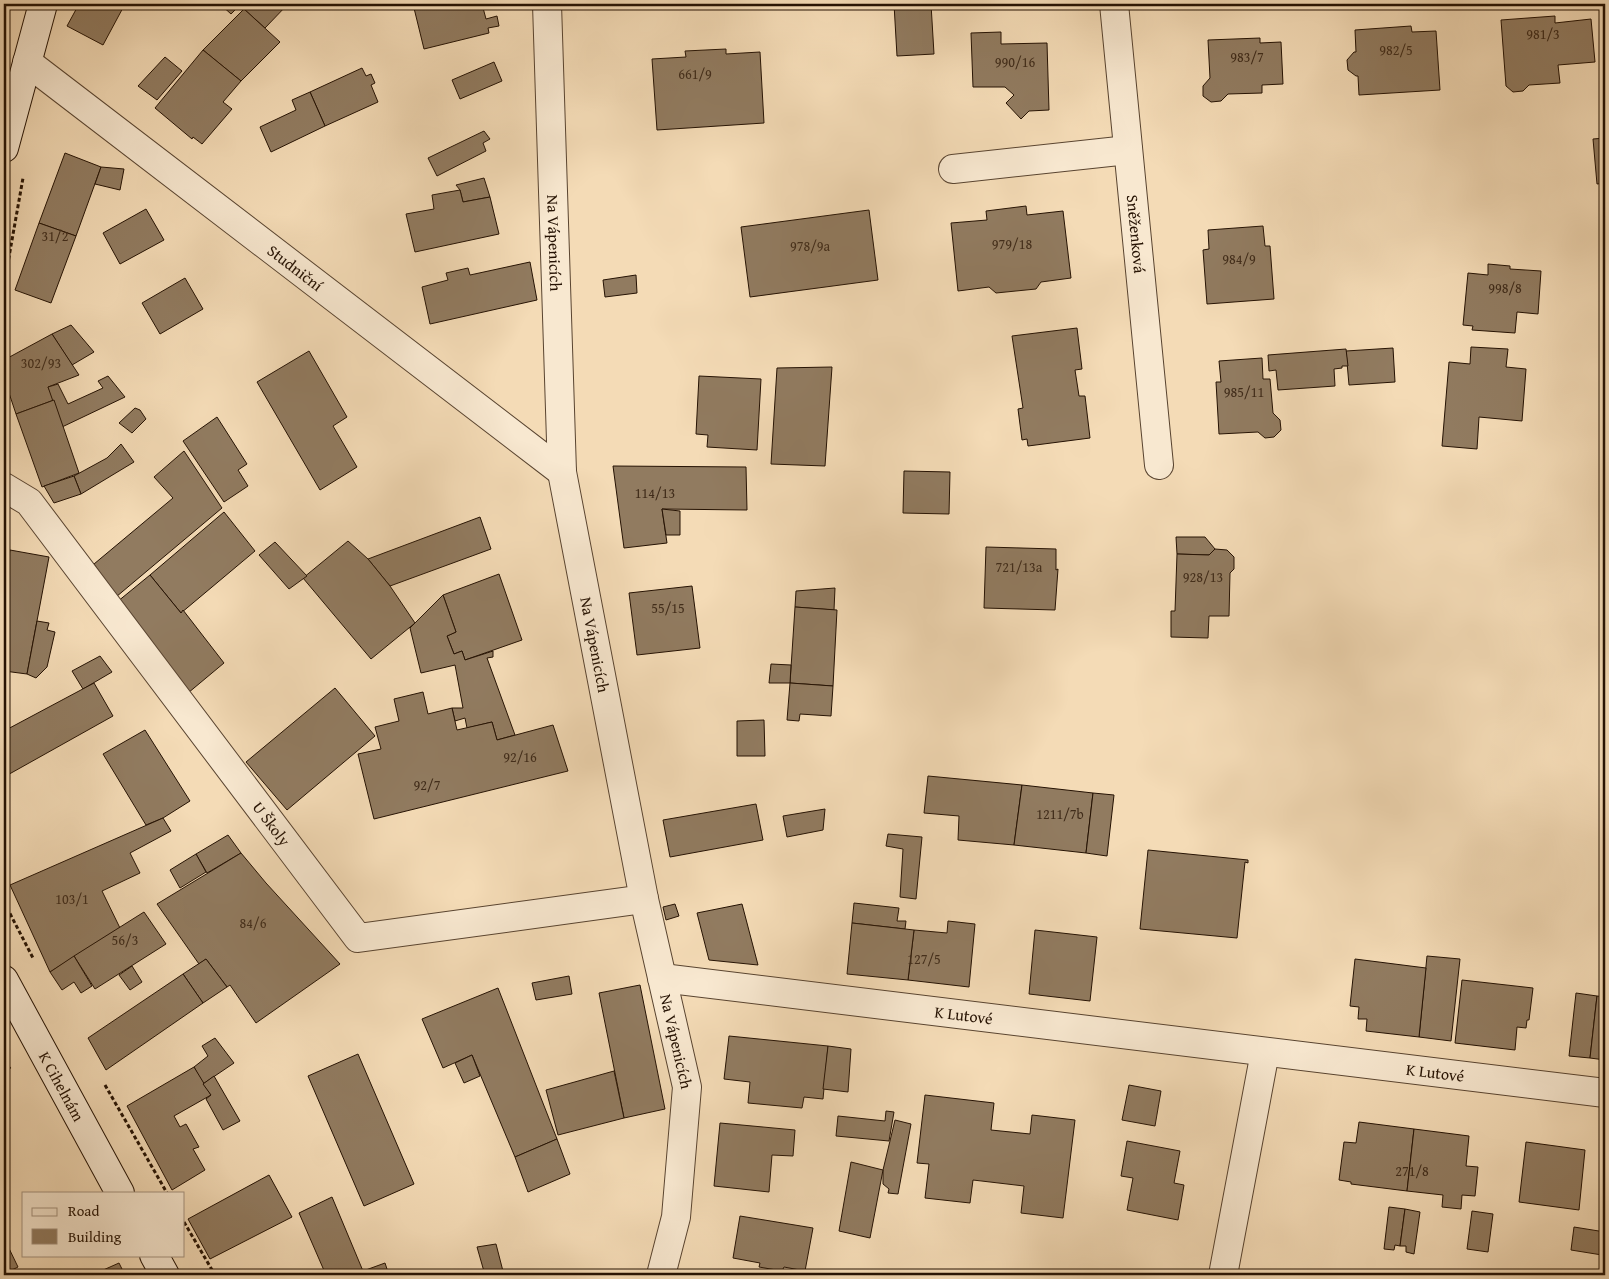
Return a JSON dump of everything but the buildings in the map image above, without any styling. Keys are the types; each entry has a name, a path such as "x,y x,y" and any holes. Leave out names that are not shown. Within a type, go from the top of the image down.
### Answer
{"street":[{"path":"4,148 43,4"},
{"name":"Na Vápenicích","path":"547,4 562,472 644,898 687,1087 676,1217 661,1275"},
{"name":"Sněženková","path":"1114,4 1159,465"},
{"name":"Studniční","path":"27,62 562,472"},
{"path":"953,169 1128,150"},
{"name":"U Školy","path":"4,487 28,502 358,938 644,898"},
{"name":"K Lutové","path":"662,978 1605,1093"},
{"name":"K Cihelnám","path":"4,980 119,1192"},
{"path":"1223,1275 1265,1052"},
{"path":"155,1256 165,1275"}],"path":[{"path":"185,1224 215,1275"}]}
